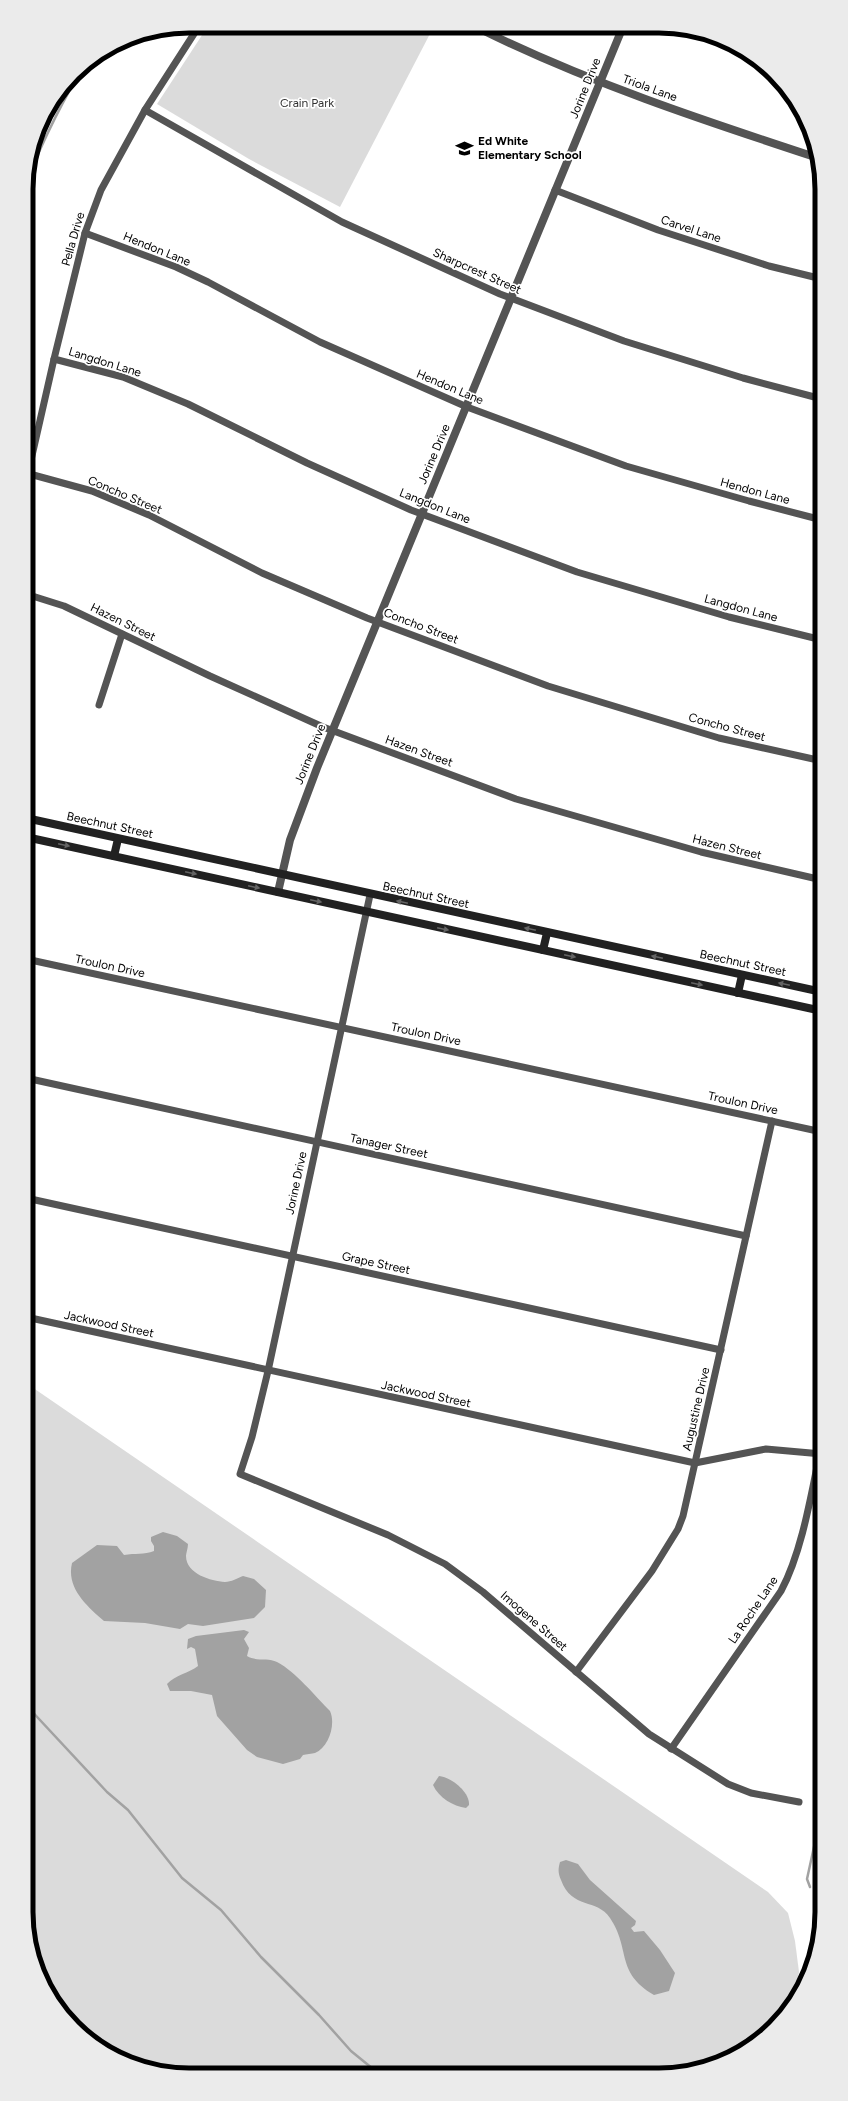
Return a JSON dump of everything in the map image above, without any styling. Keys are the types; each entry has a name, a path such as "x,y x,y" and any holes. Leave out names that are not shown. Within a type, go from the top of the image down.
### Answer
{"main road":[{"name":"Beechnut Street","path":"33,820 370,895 815,991"},
{"path":"114,856 118,838"},
{"path":"33,839 815,1010"},
{"path":"543,950 547,933"},
{"path":"738,993 742,975"}],"street":[{"name":"Pella Drive","path":"33,448 85,232 101,190 145,110 194,33"},
{"name":"Triola Lane","path":"489,33 600,82 698,119 811,156"},
{"name":"Jorine Drive","path":"278,892 290,840 332,731 620,33"},
{"name":"Sharpcrest Street","path":"145,110 342,222 510,298 624,341 742,378 815,397"},
{"name":"Carvel Lane","path":"555,190 658,230 769,266 815,277"},
{"name":"Hendon Lane","path":"85,232 176,267 208,282 320,342 467,407 626,466 748,501 815,518"},
{"name":"Langdon Lane","path":"54,359 123,377 188,404 307,463 422,514 577,572 729,617 815,638"},
{"name":"Concho Street","path":"33,475 92,491 142,512 262,573 378,622 548,686 719,738 815,759"},
{"name":"Hazen Street","path":"33,596 64,606 210,676 332,731 516,799 701,852 815,878"},
{"path":"99,704 122,634"},
{"name":"Jorine Drive","path":"240,1474 252,1437 268,1371 370,895"},
{"name":"Troulon Drive","path":"33,961 815,1130"},
{"name":"Tanager Street","path":"33,1080 746,1236"},
{"name":"Augustine Drive","path":"576,1672 652,1571 678,1529 695,1463 772,1121"},
{"name":"Grape Street","path":"33,1200 721,1350"},
{"name":"Jackwood Street","path":"33,1319 695,1463 766,1449 815,1453"},
{"name":"Imogene Street","path":"240,1474 388,1535 445,1564 483,1592 649,1734 671,1749 728,1784 751,1793 799,1802"},
{"name":"La Roche Lane","path":"671,1749 781,1591 790,1575 815,1477"}],"green space":[{"name":"Crain Park","path":"203,33 430,33 340,207 249,159 157,104"},
{"path":"33,1388 768,1892 788,1913 795,1941 799,1972 796,1987 783,2007 754,2036 728,2052 709,2060 669,2068 179,2068 139,2060 120,2052 94,2036 65,2007 49,1981 38,1952 33,1922"}],"shaded area":[{"path":"163,1532 177,1536 188,1544 186,1556 187,1562 190,1568 200,1575 213,1580 225,1582 232,1581 243,1576 254,1579 266,1590 265,1607 254,1618 203,1626 188,1624 180,1629 145,1623 104,1621 79,1596 72,1580 72,1563 97,1545 117,1546 124,1555 154,1551 151,1537"},
{"path":"244,1630 249,1632 244,1639 249,1648 247,1656 255,1659 274,1661 284,1666 298,1678 330,1711 332,1716 332,1728 327,1741 320,1750 315,1753 303,1755 300,1759 283,1764 257,1757 247,1750 217,1716 212,1695 191,1691 170,1691 167,1684 170,1681 198,1666 195,1649 191,1647 187,1649 188,1639 196,1636"},
{"path":"439,1776 449,1779 463,1790 469,1805 466,1808 447,1801 439,1794 433,1785"},
{"path":"566,1860 578,1864 590,1880 636,1921 635,1925 631,1928 634,1932 644,1931 660,1950 675,1973 669,1991 654,1995 634,1978 628,1969 620,1940 610,1918 605,1912 598,1908 571,1896 566,1889 560,1878 559,1867 560,1862"}],"waterway":[{"path":"36,157 71,87"},
{"path":"33,1713 107,1792 128,1810 182,1878 221,1910 261,1957 319,2015 351,2051 372,2068"},
{"path":"810,1887 807,1879 815,1842"}],"place":[{"name":"Ed White Elementary School","path":"465,148"}]}
